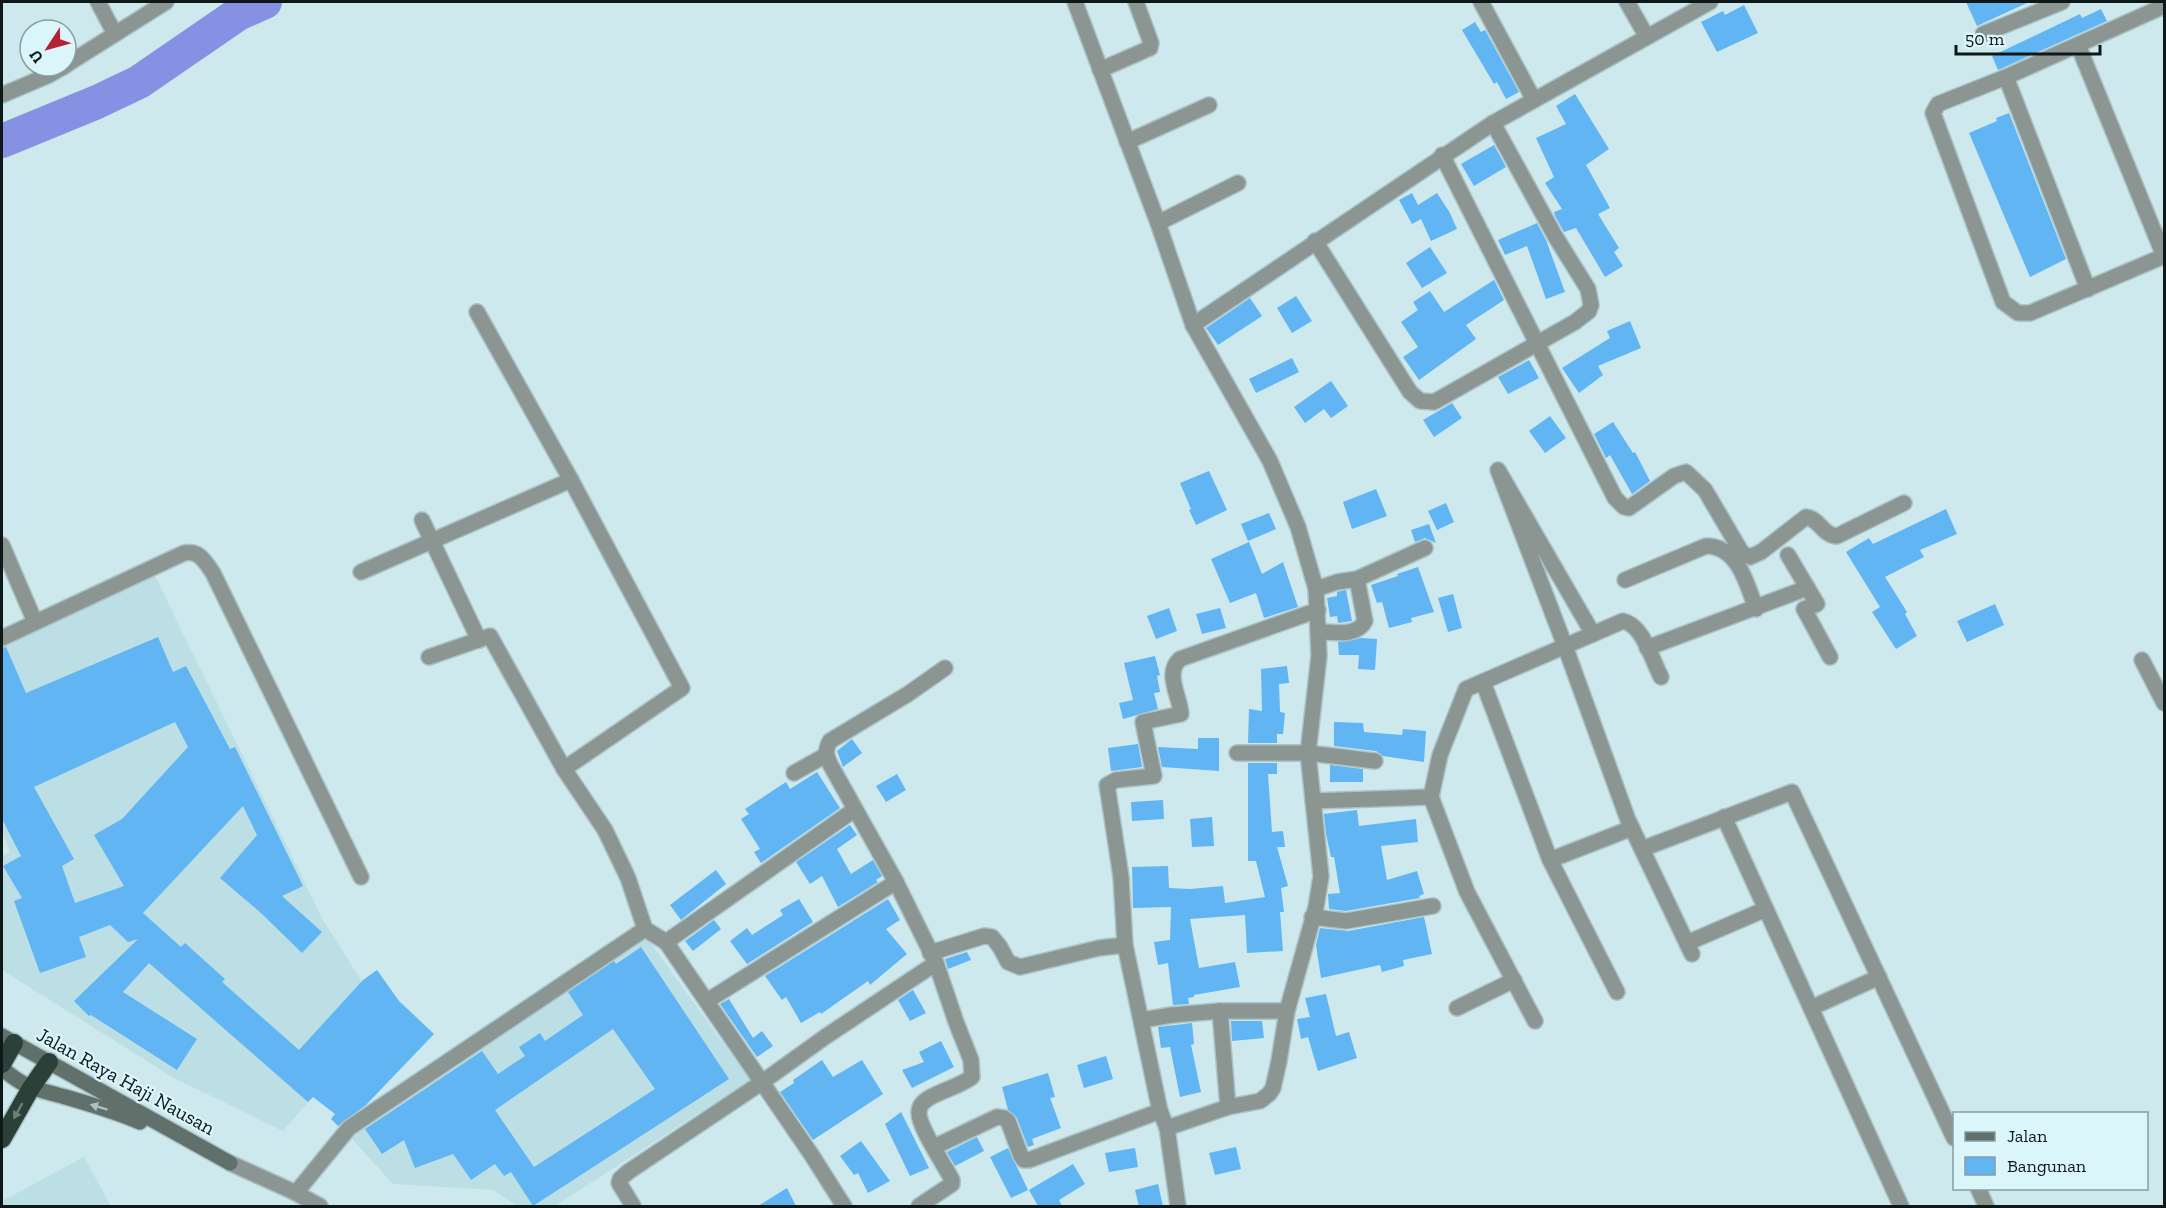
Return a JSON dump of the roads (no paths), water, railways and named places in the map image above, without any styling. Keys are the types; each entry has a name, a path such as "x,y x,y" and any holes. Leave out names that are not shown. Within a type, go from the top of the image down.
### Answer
{"highway":[{"path":"2,1066 8,1040"},
{"path":"2,1139 31,1088 50,1062"}],"main road":[{"name":"Jalan Raya Haji Nausan","path":"8,1040 230,1163"},
{"name":"Jalan Raya Haji Nausan","path":"2,1066 16,1081 31,1088 114,1111 230,1163"}],"street":[{"path":"98,2 115,34"},
{"path":"78,58 166,2"},
{"path":"1075,2 1158,223 1193,325 1270,461 1298,528 1317,589 1319,656 1308,753 1321,876 1287,1011 1273,1088 1260,1101 1228,1107 1167,1128"},
{"path":"1100,70 1150,48 1151,43 1136,2"},
{"path":"1481,2 1534,100"},
{"path":"1627,2 1647,37"},
{"path":"1193,325 1442,155 1493,123 1710,2"},
{"path":"1983,34 2062,2"},
{"path":"2078,45 2164,256 2030,313 2018,313 2003,302 1933,113 1938,104 2006,77 2078,45 2164,9"},
{"path":"2006,77 2088,289"},
{"path":"2,95 42,78"},
{"path":"1126,142 1209,105"},
{"path":"1315,241 1410,392 1420,401 1434,402 1582,317 1589,311 1588,289 1555,236 1493,123"},
{"path":"1442,155 1615,498 1624,507 1629,508 1674,476 1686,472 1705,490 1742,553 1750,556 1761,552 1806,518 1813,518 1830,536 1837,536 1904,503"},
{"path":"1158,223 1238,183"},
{"path":"477,312 571,480 682,688 564,769"},
{"path":"1593,634 1498,470 1632,828 1689,948 1766,909"},
{"path":"361,572 571,480"},
{"path":"422,520 479,640"},
{"path":"2,545 35,622"},
{"path":"1624,580 1706,546 1719,547 1733,557 1739,567 1756,609"},
{"path":"1317,589 1337,582 1357,579 1425,548"},
{"path":"2,638 184,553 190,552 203,558 213,573 361,877"},
{"path":"1788,555 1801,591 1804,609 1830,657"},
{"path":"1319,632 1353,632 1362,627 1365,621 1357,579"},
{"path":"1647,648 1801,591"},
{"path":"1178,1206 1167,1128 1160,1111 1125,945 1121,877 1107,785 1116,780 1154,776 1143,722 1181,714 1172,671 1180,659 1318,610"},
{"path":"1535,1021 1467,892 1431,797 1440,755 1466,689 1623,621 1629,622 1639,631 1660,677"},
{"path":"429,657 490,636 564,769 604,830 628,878 645,930 666,942 844,1206"},
{"path":"2142,660 2164,704"},
{"path":"919,1206 952,1184 919,1115 920,1107 930,1097 967,1081 972,1077 973,1069 933,958 896,882 854,810 826,755 826,747 830,741 908,694 945,668"},
{"path":"1483,682 1550,860 1617,992"},
{"path":"1237,753 1308,753 1375,761"},
{"path":"794,773 826,755"},
{"path":"1642,849 1792,792 1953,1136"},
{"path":"1313,801 1431,797"},
{"path":"666,942 854,810"},
{"path":"1724,818 1901,1206"},
{"path":"1550,860 1632,828"},
{"path":"707,1001 896,882"},
{"path":"1312,917 1346,921 1433,906"},
{"path":"296,1191 349,1128 645,930"},
{"path":"633,1206 619,1183 623,1176 761,1083 933,958 984,936 992,937 1008,962 1020,967 1099,948 1125,945"},
{"path":"1811,1008 1880,977"},
{"path":"1457,1008 1514,980"},
{"path":"1142,1020 1220,1011 1287,1011"},
{"path":"1220,1011 1228,1107"},
{"path":"934,1147 998,1117 1008,1121 1021,1155 1024,1160 1029,1160 1160,1111"},
{"name":"Jalan Raya Haji Nausan","path":"230,1163 296,1191 320,1206"},
{"path":"1979,1190 1986,1206"}],"waterway":[{"path":"2,141 139,82 238,14 265,2"}]}
